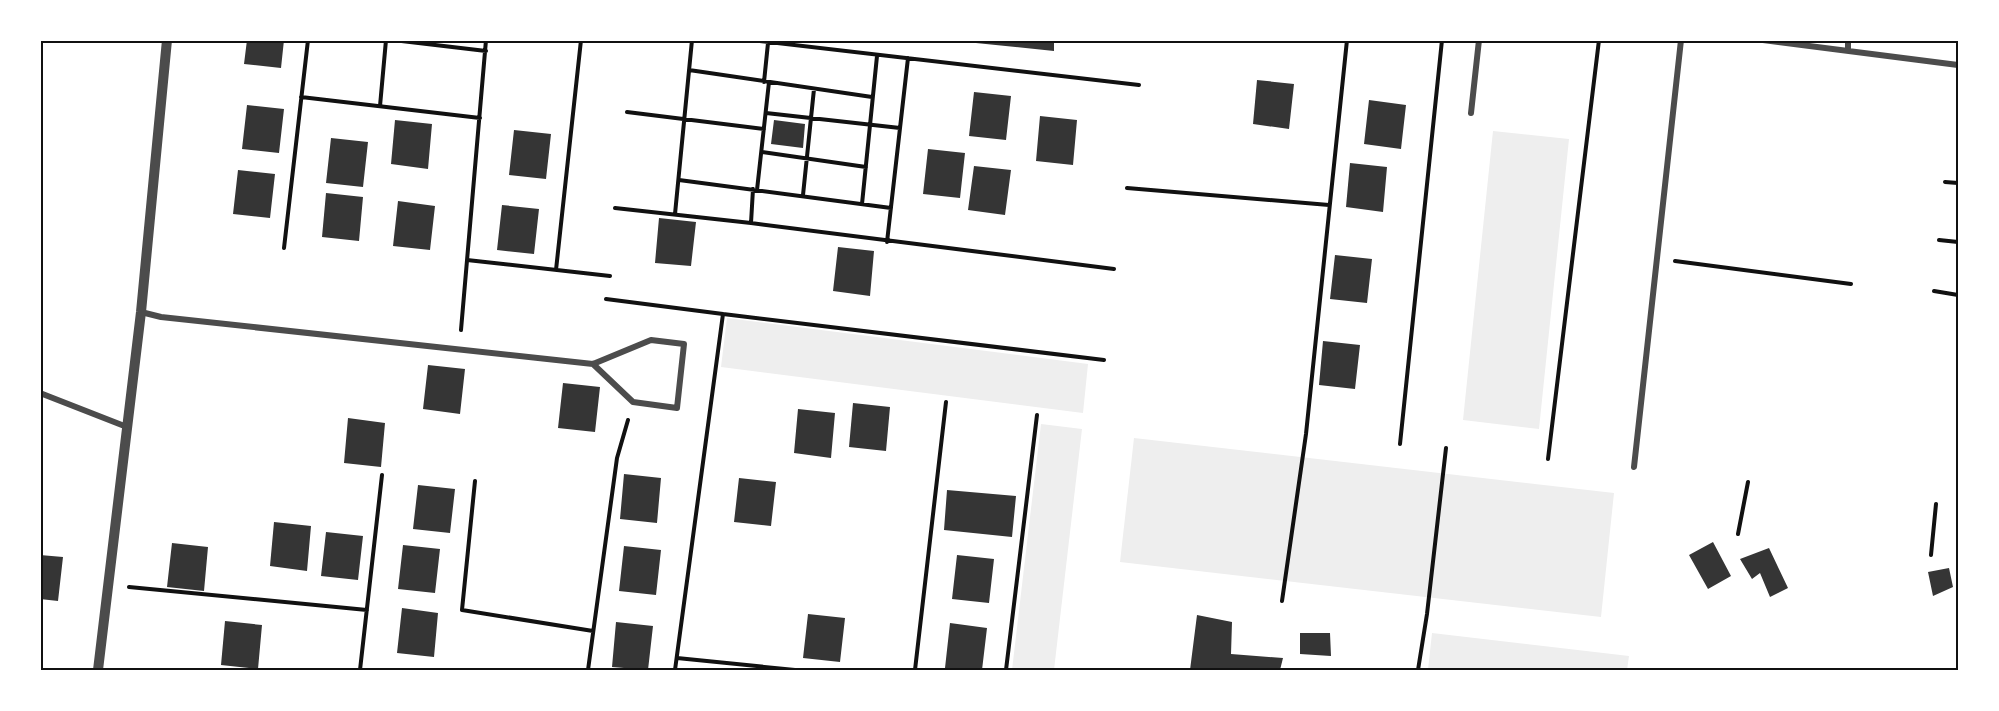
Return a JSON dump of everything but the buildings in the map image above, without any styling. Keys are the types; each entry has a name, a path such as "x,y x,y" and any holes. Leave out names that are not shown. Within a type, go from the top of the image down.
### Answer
{"street":[{"path":"98,670 141,312 167,40"},
{"path":"1472,113 1479,40"},
{"path":"1634,467 1681,40"},
{"path":"1763,40 1959,65"},
{"path":"1848,40 1848,50"},
{"path":"141,312 173,318 592,364 651,340 684,344 677,408 633,402 592,364"},
{"path":"40,393 127,427"}],"path":[{"path":"284,248 308,40"},
{"path":"380,106 386,40"},
{"path":"393,40 486,51"},
{"path":"460,349 486,40"},
{"path":"556,270 581,40"},
{"path":"675,214 692,40"},
{"path":"751,40 1139,85"},
{"path":"1282,601 1306,434 1347,40"},
{"path":"1400,444 1442,40"},
{"path":"1548,459 1599,40"},
{"path":"751,223 766,113 768,43"},
{"path":"862,204 877,56"},
{"path":"887,242 908,58"},
{"path":"689,70 872,97"},
{"path":"802,196 814,89"},
{"path":"301,97 480,118"},
{"path":"627,112 764,129"},
{"path":"766,113 812,120 900,128"},
{"path":"762,152 866,167"},
{"path":"679,180 891,208"},
{"path":"1945,182 1959,183"},
{"path":"1127,188 1329,205"},
{"path":"615,208 1114,269"},
{"path":"1939,240 1959,242"},
{"path":"1657,258 1851,284"},
{"path":"467,260 610,276"},
{"path":"1934,291 1959,294"},
{"path":"606,299 1104,360"},
{"path":"675,670 723,314"},
{"path":"588,670 617,458 633,402"},
{"path":"915,670 946,402"},
{"path":"1006,670 1037,415"},
{"path":"1418,670 1427,614 1446,448"},
{"path":"360,670 382,475"},
{"path":"475,481 462,610 593,631"},
{"path":"1738,534 1748,482"},
{"path":"1931,555 1936,504"},
{"path":"108,585 367,610"},
{"path":"677,658 795,670"}],"shaded area":[{"path":"1493,131 1569,139 1539,429 1463,420"},
{"path":"727,318 1088,364 1083,413 721,367"},
{"path":"1041,424 1082,429 1054,670 1012,670"},
{"path":"1134,438 1614,493 1601,617 1120,562"},
{"path":"1432,633 1629,656 1627,670 1428,670"}]}
